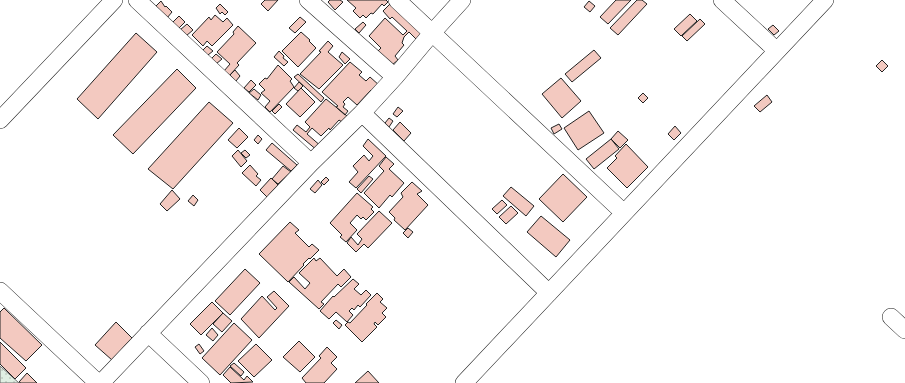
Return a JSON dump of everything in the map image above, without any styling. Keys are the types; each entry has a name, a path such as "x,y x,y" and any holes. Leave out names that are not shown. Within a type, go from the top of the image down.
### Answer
{"street":[{"path":"0,120 114,0"},
{"path":"137,0 311,163"},
{"path":"308,0 395,77"},
{"path":"397,0 624,213"},
{"path":"101,383 311,163 362,113 395,77 432,32 462,0"},
{"path":"722,0 777,51"},
{"path":"464,383 825,0"},
{"path":"362,113 549,293"},
{"path":"0,291 98,383"},
{"path":"891,317 905,330"},
{"path":"148,333 201,383"}],"green space":[{"path":"0,366 19,383 0,383"}],"building":[{"path":"265,0 278,0 268,11 261,4"},
{"path":"330,0 340,0 343,2 335,10 328,2"},
{"path":"347,0 386,0 388,2 384,6 382,4 373,14 371,13 366,18 363,15 360,18 353,11 356,8"},
{"path":"616,0 631,0 608,24 600,17"},
{"path":"637,0 642,0 647,4 618,35 610,28"},
{"path":"161,1 165,7 166,6 172,12 167,18 156,6"},
{"path":"589,1 595,6 590,12 584,7"},
{"path":"391,3 425,35 418,41 409,32 404,37 402,43 404,45 395,56 398,60 392,65 378,51 381,48 369,36 385,18 403,35 407,31 392,17 390,19 383,11"},
{"path":"220,4 228,12 225,15 222,12 220,14 216,8"},
{"path":"690,14 697,21 681,36 674,29"},
{"path":"215,15 223,22 227,18 233,25 212,46 207,41 203,46 192,35 209,17 211,20"},
{"path":"179,16 185,22 178,29 172,23"},
{"path":"300,17 306,22 295,33 289,28"},
{"path":"700,19 705,24 687,41 682,36"},
{"path":"363,22 366,25 359,33 355,29"},
{"path":"187,24 193,30 186,36 180,30"},
{"path":"773,25 779,31 774,35 768,29"},
{"path":"238,26 256,43 237,63 239,65 229,76 224,71 230,64 217,52 234,34 233,32"},
{"path":"301,32 316,48 298,67 282,51"},
{"path":"136,33 157,52 98,119 77,99"},
{"path":"328,41 333,46 328,52 343,65 319,89 300,74 321,52 319,51"},
{"path":"207,46 213,51 208,55 203,50"},
{"path":"594,50 601,58 572,82 565,74"},
{"path":"279,51 284,56 283,58 288,62 284,66 274,57"},
{"path":"342,52 350,59 345,64 339,57"},
{"path":"216,54 222,59 216,64 211,59"},
{"path":"882,60 888,66 882,72 876,66"},
{"path":"350,62 362,72 359,75 366,81 370,77 380,86 374,93 371,90 357,105 348,97 343,102 345,104 343,107 348,111 345,115 336,107 338,106 322,92"},
{"path":"278,65 292,79 290,81 294,87 270,112 265,107 270,101 261,93 265,90 259,84 265,78 267,79"},
{"path":"177,69 196,88 133,154 113,135"},
{"path":"235,70 240,76 236,81 230,75"},
{"path":"298,74 324,98 321,102 294,77"},
{"path":"561,78 581,101 562,118 542,94"},
{"path":"251,80 256,85 249,92 244,88"},
{"path":"299,82 303,86 298,91 294,88"},
{"path":"301,88 315,102 300,117 286,104"},
{"path":"254,89 261,95 258,100 249,93"},
{"path":"643,93 648,98 643,103 638,98"},
{"path":"767,95 772,102 760,112 754,106"},
{"path":"326,99 347,116 342,122 339,120 330,130 329,128 321,136 312,128 307,134 322,147 318,151 293,130 297,125 306,132 310,127 305,122"},
{"path":"209,102 233,123 173,189 148,169"},
{"path":"279,104 282,107 275,114 272,111"},
{"path":"398,107 403,111 397,117 393,114"},
{"path":"589,111 604,133 578,150 564,128"},
{"path":"389,118 393,121 389,127 385,123"},
{"path":"400,122 411,133 404,141 393,130"},
{"path":"559,124 562,129 554,134 551,128"},
{"path":"675,126 681,133 674,140 668,134"},
{"path":"239,128 248,137 237,148 228,140"},
{"path":"618,131 628,140 620,148 611,139"},
{"path":"258,135 262,139 258,144 254,140"},
{"path":"368,139 386,156 356,188 349,182 358,172 353,166 364,155 369,161 373,156 363,146"},
{"path":"611,139 619,149 594,169 586,159"},
{"path":"272,143 297,165 291,171 266,150"},
{"path":"626,144 648,167 627,188 607,168 617,158 615,156"},
{"path":"238,150 247,161 241,167 232,156"},
{"path":"245,150 250,155 246,158 241,153"},
{"path":"386,157 394,164 389,169 404,183 392,197 390,195 379,208 364,193 384,171 379,166"},
{"path":"250,165 258,174 256,176 261,180 256,186 242,173"},
{"path":"283,166 291,172 278,184 272,179"},
{"path":"563,174 587,197 563,222 539,199"},
{"path":"369,176 373,179 361,193 357,189"},
{"path":"326,177 329,180 324,185 321,182"},
{"path":"271,178 278,185 267,197 260,190"},
{"path":"318,180 322,185 315,193 310,189"},
{"path":"412,182 422,191 417,194 428,205 405,230 394,220 395,218 389,212 403,197 401,193"},
{"path":"511,187 534,206 526,216 503,196"},
{"path":"172,190 180,199 167,211 160,204"},
{"path":"357,193 373,207 371,209 374,212 366,220 363,217 361,219 357,215 350,223 357,230 346,242 340,237 342,235 330,223"},
{"path":"193,195 198,200 194,206 188,201"},
{"path":"502,200 507,205 497,214 492,209"},
{"path":"511,206 518,213 506,224 499,217"},
{"path":"379,211 392,223 368,248 364,244 356,252 347,243 351,237 358,245 362,239 357,234"},
{"path":"541,216 570,240 556,257 527,232"},
{"path":"290,222 299,230 295,233 309,247 312,244 319,250 303,264 304,265 288,282 259,254"},
{"path":"408,228 413,232 408,238 403,233"},
{"path":"314,258 316,261 320,258 337,276 344,269 351,277 341,287 338,284 321,302 324,304 319,309 289,282 294,277 305,289 310,283 299,273"},
{"path":"245,269 260,283 230,315 215,301"},
{"path":"353,279 359,284 354,289 361,295 366,290 371,295 360,307 358,305 354,310 352,308 349,311 353,315 347,322 336,312 329,319 320,311 333,296 334,297"},
{"path":"274,291 289,306 259,338 241,319 262,296 275,310 277,308 267,297"},
{"path":"377,293 383,299 380,302 387,308 382,313 386,317 378,325 375,322 374,324 377,327 362,342 345,325 348,322 350,323"},
{"path":"212,302 223,313 201,335 190,324"},
{"path":"4,308 42,345 26,361 0,338 0,312"},
{"path":"223,313 232,321 222,332 213,324"},
{"path":"336,320 342,325 339,329 333,323"},
{"path":"116,322 132,338 112,360 95,345"},
{"path":"234,323 252,340 220,375 202,358"},
{"path":"212,328 218,335 213,341 206,335"},
{"path":"299,341 315,357 300,372 283,357"},
{"path":"0,342 26,368 15,379 0,364"},
{"path":"199,344 204,351 200,354 195,347"},
{"path":"256,344 272,360 254,377 238,361"},
{"path":"327,347 337,357 331,363 337,369 324,383 306,383 302,378 321,358 319,356"},
{"path":"234,363 244,372 241,376 230,366"},
{"path":"230,367 244,380 247,376 253,382 231,383 223,375"},
{"path":"368,371 379,383 355,383"},
{"path":"27,373 37,383 19,382"}]}
